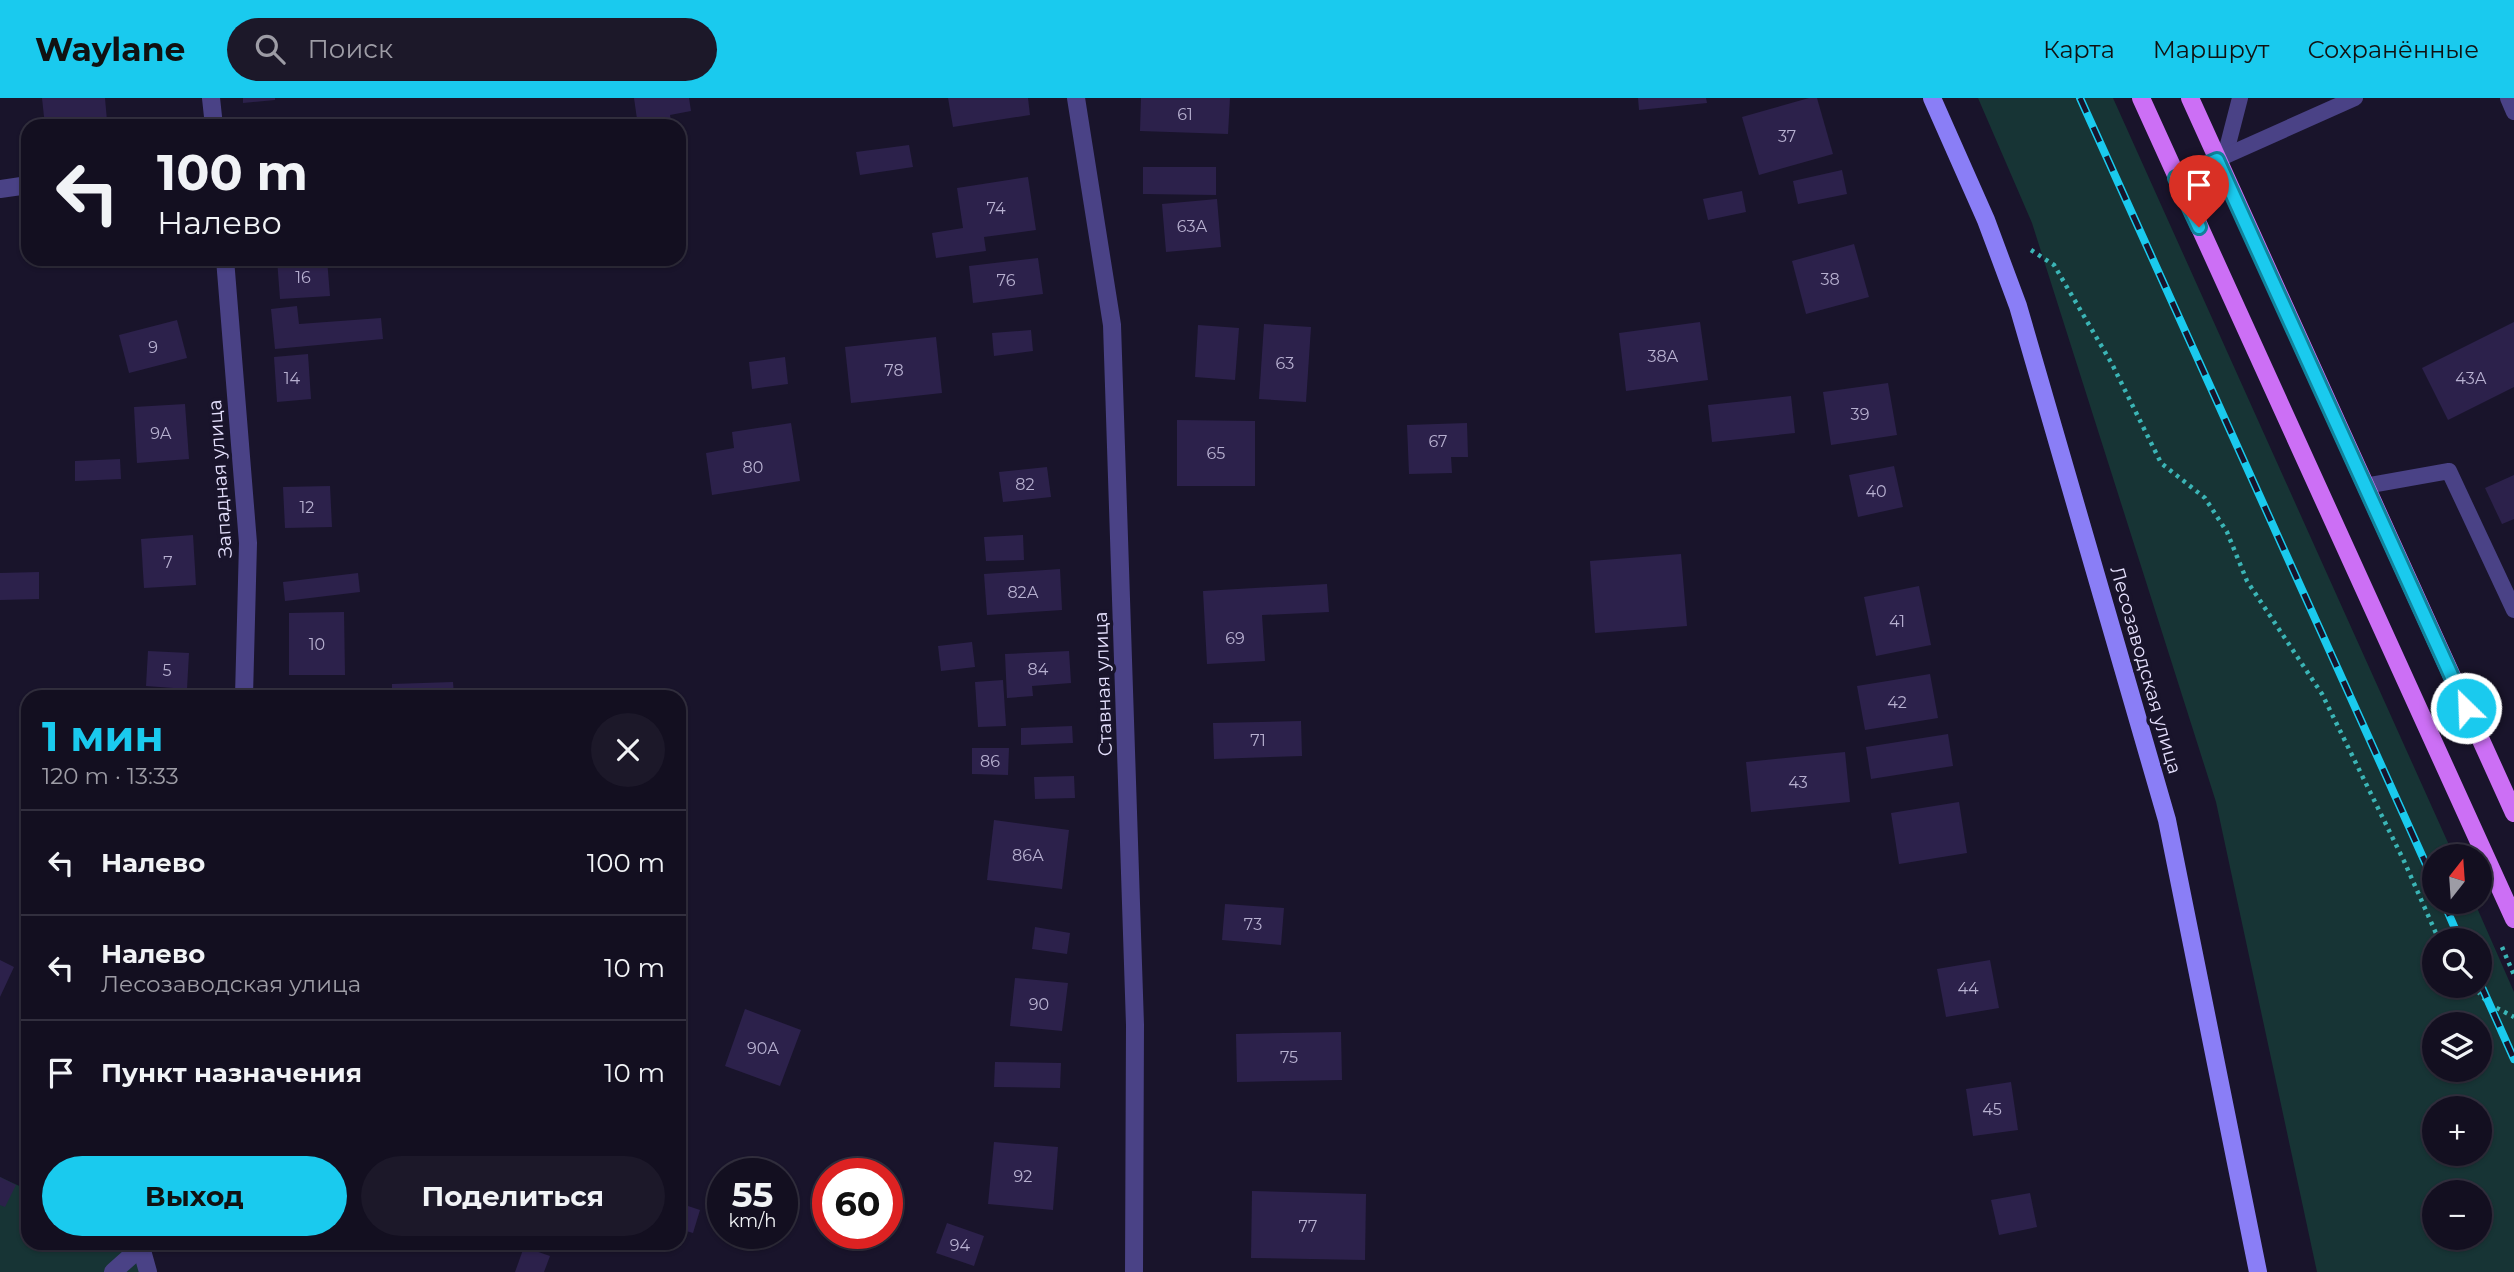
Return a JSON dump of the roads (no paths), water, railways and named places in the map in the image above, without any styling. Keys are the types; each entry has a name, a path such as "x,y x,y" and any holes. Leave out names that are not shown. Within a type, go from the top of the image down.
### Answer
{"main road":[{"path":"2141,98 2514,919"},
{"path":"2190,98 2221,158 2365,486 2513,808"}],"street":[{"path":"211,98 213,119"},
{"name":"Ставная улица","path":"1076,98 1112,325 1135,1025 1133,1272"},
{"name":"Лесозаводская улица","path":"1933,98 1986,220 2018,306 2167,820 2258,1272"},
{"path":"0,189 21,187"},
{"name":"Западная улица","path":"226,266 248,543 244,690"},
{"path":"113,1272 137,1250"},
{"path":"143,1250 148,1272"}],"lane":[{"path":"2221,158 2240,98"},
{"path":"2176,178 2355,98"},
{"path":"2508,98 2514,112"},
{"path":"2365,486 2449,471 2514,610"}],"railway":[{"path":"2080,98 2422,855"},
{"path":"2449,914 2455,928"},
{"path":"2487,998 2514,1059"}]}
